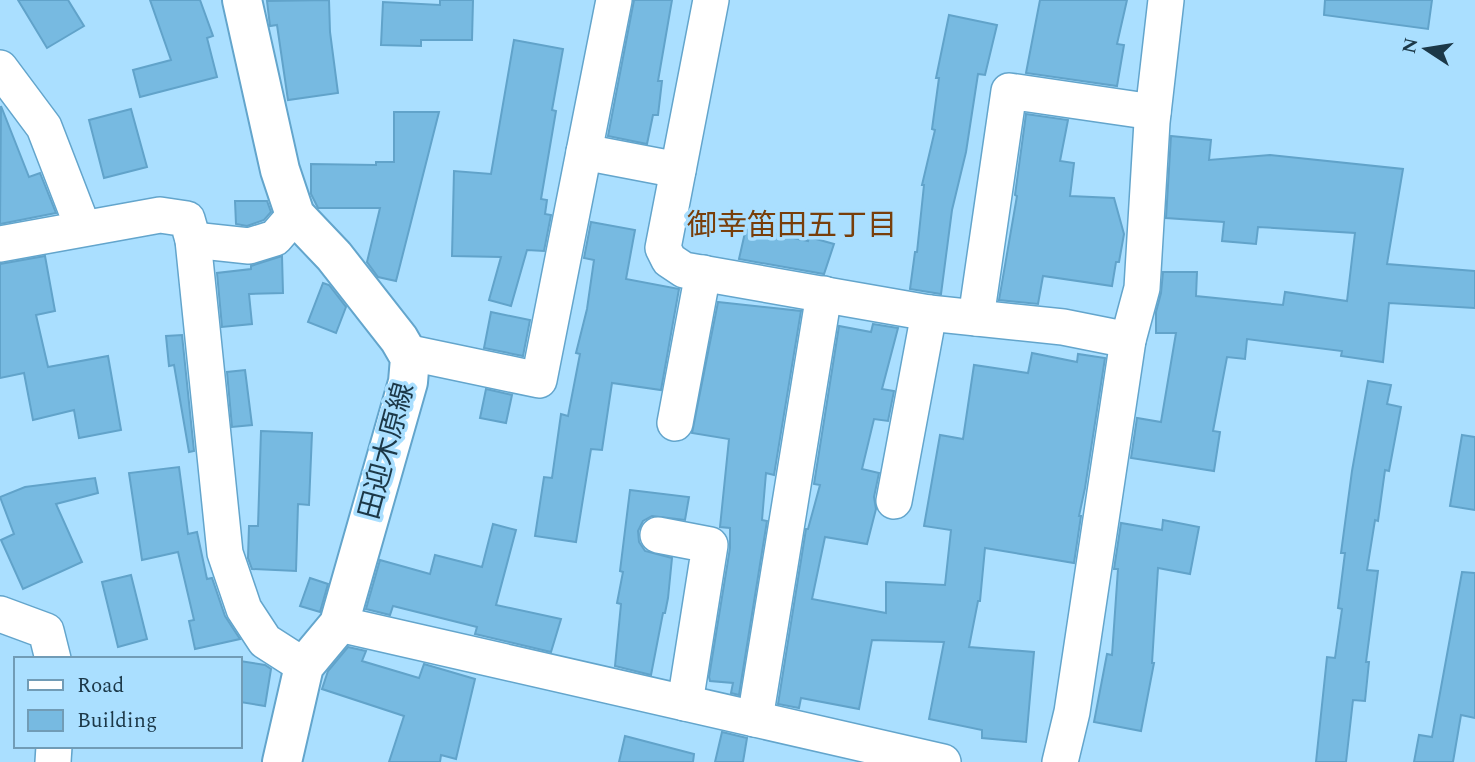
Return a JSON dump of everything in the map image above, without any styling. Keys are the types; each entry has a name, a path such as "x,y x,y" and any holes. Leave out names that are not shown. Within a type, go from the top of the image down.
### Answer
{"main road":[{"name":"田迎木原線","path":"242,0 281,170 295,215 334,256 399,339 410,358 408,382 339,624 304,666 282,762"}],"street":[{"path":"406,352 539,380 614,0"},
{"path":"711,0 663,248 669,260 684,270 929,313 1063,327 1128,340"},
{"path":"1060,762 1072,712 1128,340 1142,288 1153,113 1166,0"},
{"path":"0,68 44,127 83,228"},
{"path":"976,318 1009,91 1153,113"},
{"path":"584,152 678,170"},
{"path":"0,244 160,215 187,219 193,240 225,553 244,608 265,640 304,666"},
{"path":"193,240 249,246 275,238 295,215"},
{"path":"674,424 703,273"},
{"path":"755,719 824,294"},
{"path":"894,501 929,313"},
{"path":"658,535 710,545 685,703"},
{"path":"0,614 46,631 52,657"},
{"path":"339,624 943,762"}],"building":[{"path":"18,0 68,0 84,26 47,48"},
{"path":"150,0 200,0 213,36 207,38 217,77 140,97 133,70 171,60"},
{"path":"329,0 338,93 288,100 277,25 270,26 267,1"},
{"path":"440,0 473,0 472,40 421,40 421,46 381,45 383,2 440,5"},
{"path":"634,0 672,0 658,81 662,81 658,115 653,115 647,144 608,136"},
{"path":"1040,0 1127,0 1117,44 1124,45 1117,86 1026,73"},
{"path":"1325,0 1432,0 1428,29 1324,15"},
{"path":"949,15 997,25 985,75 978,74 966,152 952,210 941,294 910,289 917,252 922,185 935,130 932,129 939,78 936,78"},
{"path":"514,40 563,49 541,199 547,200 545,214 551,215 544,251 527,250 511,306 489,300 501,257 452,256 454,171 491,174"},
{"path":"1,106 29,177 40,173 56,213 0,224"},
{"path":"131,109 147,167 104,178 89,120"},
{"path":"394,112 439,112 396,281 378,277 367,262 380,208 318,208 311,194 311,164 376,165 376,162 394,162"},
{"path":"1026,114 1068,120 1060,161 1074,163 1070,196 1114,198 1124,234 1112,286 1043,276 1038,304 999,300 1017,196"},
{"path":"1171,136 1211,140 1209,160 1270,155 1403,169 1387,264 1475,271 1475,308 1389,303 1383,362 1341,356 1342,351 1247,339 1245,359 1227,357 1213,431 1220,432 1214,471 1131,458 1137,418 1161,422 1176,333 1156,333 1156,312 1163,272 1197,272 1196,296 1283,305 1285,292 1347,301 1355,233 1258,227 1256,244 1222,241 1224,222 1166,218"},
{"path":"235,201 267,201 271,212 264,220 247,226 236,224"},
{"path":"591,222 635,230 626,279 679,289 661,390 612,383 602,450 591,449 576,542 535,536 544,477 552,478 561,414 568,416 580,354 576,353 587,309 594,260 584,258"},
{"path":"746,228 808,241 809,237 834,244 824,274 739,259"},
{"path":"45,256 55,311 36,315 48,367 108,356 121,430 79,438 74,410 33,420 24,373 0,378 0,264"},
{"path":"282,256 283,293 249,294 252,324 222,327 217,273 251,269 251,266"},
{"path":"323,283 329,285 346,307 336,333 308,322"},
{"path":"718,302 801,311 774,475 766,473 762,520 767,521 739,695 731,693 733,683 710,681 709,677 730,548 730,528 720,527 729,439 692,433"},
{"path":"491,312 530,320 523,356 484,348"},
{"path":"873,324 898,328 882,389 894,391 888,421 874,419 862,469 879,473 874,497 876,509 867,544 825,537 812,599 886,613 886,582 945,585 951,530 924,526 940,435 963,439 974,365 1028,373 1032,353 1077,362 1078,354 1105,358 1074,563 985,548 980,601 969,647 1034,652 1026,742 982,738 982,730 929,719 944,642 872,640 859,709 801,698 799,708 778,704 806,529 820,485 814,484 839,326 871,332"},
{"path":"182,335 194,451 189,452 174,365 169,366 166,336"},
{"path":"245,370 252,425 232,427 227,372"},
{"path":"1368,381 1391,385 1387,404 1401,407 1389,471 1385,470 1378,521 1375,520 1367,570 1378,571 1366,662 1369,662 1365,701 1353,700 1346,762 1316,762 1327,657 1335,658 1342,609 1338,608 1345,553 1341,553"},
{"path":"486,389 512,395 506,423 480,418"},
{"path":"261,431 312,433 309,505 298,504 296,571 252,569 248,558 249,526 258,526"},
{"path":"1462,435 1475,437 1475,510 1450,506"},
{"path":"179,467 188,534 197,532 207,579 212,578 225,616 240,639 195,649 189,621 194,620 178,552 142,560 129,473"},
{"path":"95,478 98,493 56,504 82,562 23,589 1,540 14,534 0,497 25,487"},
{"path":"630,490 689,497 685,520 652,516 643,521 638,531 639,542 645,551 672,558 668,598 651,675 615,666 621,604 617,603 623,572 620,571"},
{"path":"1163,520 1199,527 1190,574 1158,568 1154,663 1141,731 1094,722 1107,654 1112,655 1118,569 1114,569 1121,523 1162,530"},
{"path":"493,524 516,530 496,605 561,619 551,652 475,634 477,627 393,606 390,615 366,609 380,560 430,574 435,555 482,567"},
{"path":"1462,572 1475,573 1475,718 1461,715 1453,762 1414,762 1419,735 1432,737"},
{"path":"131,575 147,639 118,647 102,582"},
{"path":"310,578 328,584 320,612 300,606"},
{"path":"348,647 366,651 362,661 419,678 424,664 475,679 456,759 441,755 440,762 389,762 404,716 322,689 328,671"},
{"path":"242,661 265,665 271,669 265,706 242,702"},
{"path":"722,732 747,738 743,762 715,762"},
{"path":"625,736 694,754 693,762 619,762"}],"district":[{"name":"御幸笛田五丁目","path":"792,226"}]}
